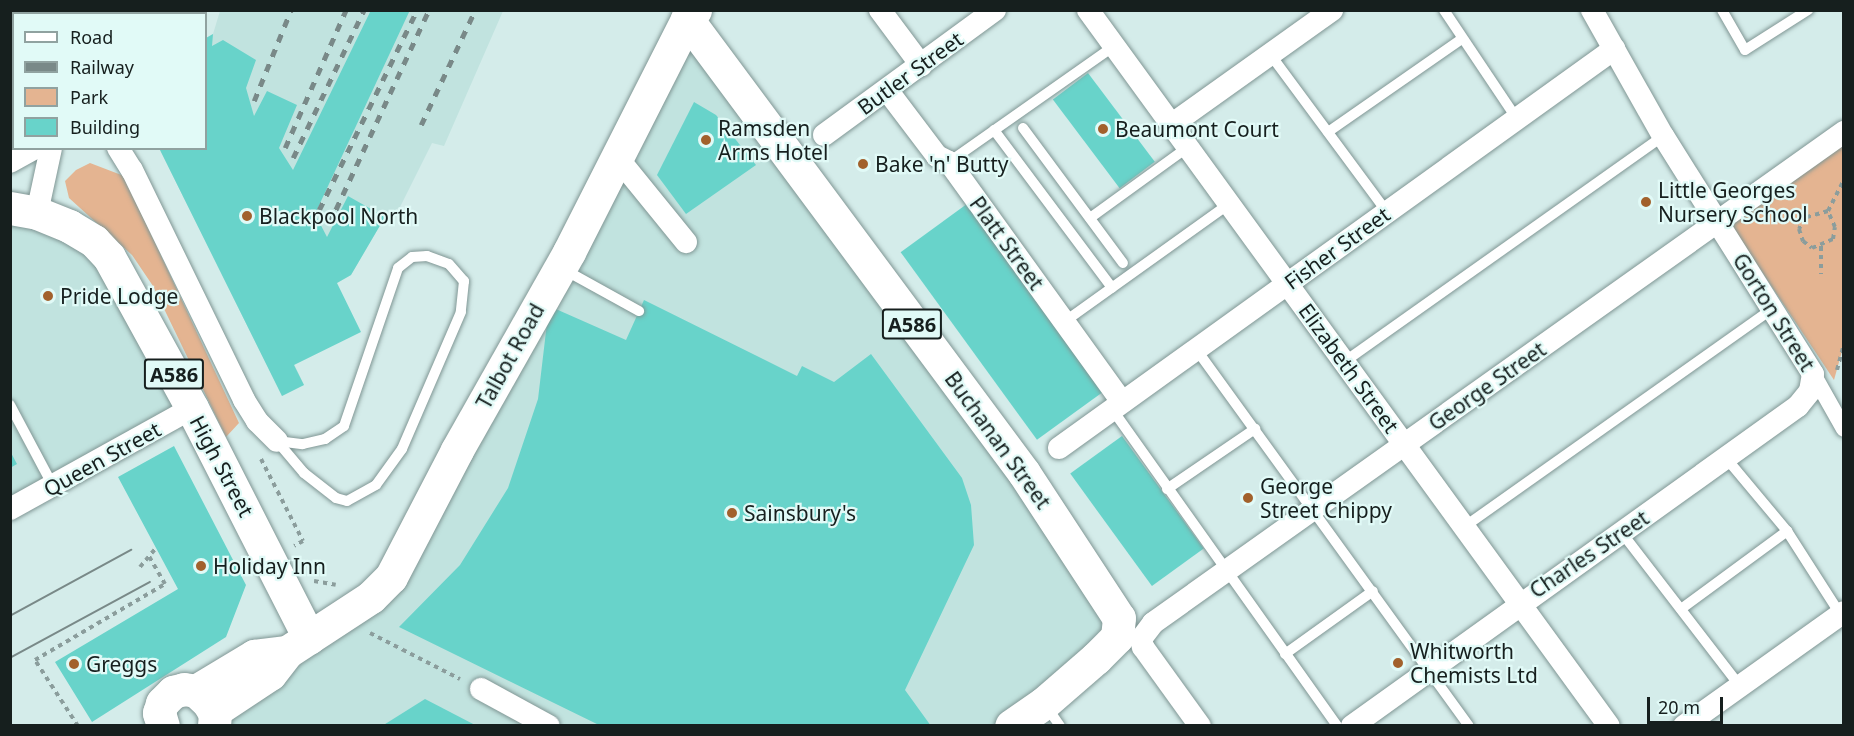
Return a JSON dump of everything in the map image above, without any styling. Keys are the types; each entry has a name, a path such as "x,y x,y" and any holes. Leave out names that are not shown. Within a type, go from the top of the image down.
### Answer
{"main road":[{"name":"Talbot Road","path":"154,722 165,699 173,692 208,709 254,656 298,645 367,611 391,578 560,268 690,13"},
{"name":"Buchanan Street","path":"690,13 1024,473 1112,603 1120,622 1122,644"},
{"name":"High Street","path":"24,210 82,232 102,248 192,408 299,586 298,645"},
{"path":"299,586 367,611"},
{"name":"George Street","path":"1011,726 1052,714 1122,644"}],"street":[{"path":"880,10 921,65"},
{"name":"Butler Street","path":"824,135 995,10"},
{"name":"Elizabeth Street","path":"1088,10 1609,726"},
{"path":"1171,124 1332,10"},
{"name":"Gorton Street","path":"1592,10 1663,136 1813,374 1844,429"},
{"name":"Fisher Street","path":"1059,448 1614,49"},
{"name":"Platt Street","path":"887,90 937,156 949,162 1065,322 1117,406"},
{"name":"George Street","path":"1122,644 1141,639 1153,622 1228,572 1404,444 1844,132"},
{"path":"10,162 31,150"},
{"name":"High Street","path":"24,210 50,150"},
{"path":"119,150 132,170 267,446"},
{"path":"616,156 686,242"},
{"name":"Charles Street","path":"1352,726 1519,602 1622,533 1798,406 1810,391 1813,374"},
{"name":"Queen Street","path":"10,509 192,408"},
{"path":"1684,726 1842,613"},
{"path":"1122,644 1200,726"},
{"path":"481,689 549,726"}],"lane":[{"path":"1444,10 1517,119"},
{"path":"1722,10 1745,50 1808,10"},
{"path":"1328,132 1462,39"},
{"path":"949,162 1113,46"},
{"path":"1270,54 1387,212"},
{"path":"1023,128 1123,263"},
{"path":"994,130 1112,288"},
{"path":"1344,362 1663,136"},
{"path":"1090,218 1188,147"},
{"path":"1065,322 1229,204"},
{"path":"427,256 449,264 458,272 464,281 460,312 402,449 376,485 347,501 336,498 267,446 303,444 325,438 344,426 398,268 412,257 427,256"},
{"path":"560,268 639,311"},
{"path":"1464,527 1771,310"},
{"path":"1196,349 1469,726"},
{"path":"10,405 53,486"},
{"path":"1117,406 1167,489 1337,726"},
{"path":"1167,489 1255,429"},
{"path":"1726,458 1786,531 1842,613"},
{"path":"1682,609 1786,531"},
{"path":"1622,533 1740,686"},
{"path":"1285,654 1373,591"}],"path":[{"path":"1828,211 1804,218 1799,230 1803,240 1812,248 1833,239 1834,233 1828,211 1844,180"},
{"path":"1821,246 1821,274"},
{"path":"267,446 303,541 294,547 290,537"},
{"path":"286,546 292,556"},
{"path":"140,567 156,548"},
{"path":"78,726 35,660 165,584 149,556"},
{"path":"299,586 352,588 367,611 369,633 481,689"}],"shaded area":[{"path":"220,11 503,11 444,146 432,143 400,207 385,217 351,275 337,283 294,364 304,385 282,396 160,150 207,150 207,37 213,34"},
{"path":"687,19 1119,618 1011,725 227,726 248,699 371,597"},
{"path":"12,103 14,150 10,164 10,104"},
{"path":"11,208 69,226 192,408 11,509"}],"green space":[{"path":"1843,145 1844,344 1834,380 1730,224"},
{"path":"90,163 124,176 239,423 226,437 153,286 132,255 69,198 65,181 76,170"}],"building":[{"name":"Blackpool North","path":"371,10 410,10 315,214 327,237 348,196 385,217 351,275 337,283 361,332 294,365 304,385 282,396 160,150 207,150 207,37 213,34 212,46 223,40 256,60 246,88 254,116 267,91 297,105 279,148 293,170"},
{"name":"Beaumont Court","path":"1088,73 1155,162 1120,188 1053,99"},
{"name":"Ramsden Arms Hotel","path":"694,102 716,115 756,165 686,214 657,175"},
{"path":"971,201 1107,389 1037,440 901,252"},
{"name":"Sainsbury's","path":"644,300 797,376 802,366 834,382 871,354 962,478 971,505 974,545 905,690 931,726 601,726 399,627 460,565 508,488 538,399 549,306 626,340"},
{"path":"1122,436 1204,548 1152,586 1070,474"},
{"name":"Holiday Inn","path":"174,446 246,585 226,637 92,722 55,662 178,589 118,477"},
{"path":"10,451 17,464 10,468"},
{"path":"425,699 477,726 382,726"}],"tram line":[{"path":"10,616 131,550"},
{"path":"10,658 150,582"}],"railway":[{"path":"254,101 291,10"},
{"path":"285,148 346,10"},
{"path":"293,158 364,10"},
{"path":"319,210 417,10"},
{"path":"329,224 429,10"},
{"path":"421,125 475,10"}],"place":[{"name":"Beaumont Court","path":"1103,129"},
{"name":"Ramsden Arms Hotel","path":"706,140"},
{"name":"Bake 'n' Butty","path":"863,164"},
{"name":"Little Georges Nursery School","path":"1646,202"},
{"name":"Blackpool North","path":"247,216"},
{"name":"Pride Lodge","path":"48,296"},
{"name":"George Street Chippy","path":"1248,498"},
{"name":"Sainsbury's","path":"732,513"},
{"name":"Holiday Inn","path":"201,566"},
{"name":"Whitworth Chemists Ltd","path":"1398,663"},
{"name":"Greggs","path":"74,664"}]}
